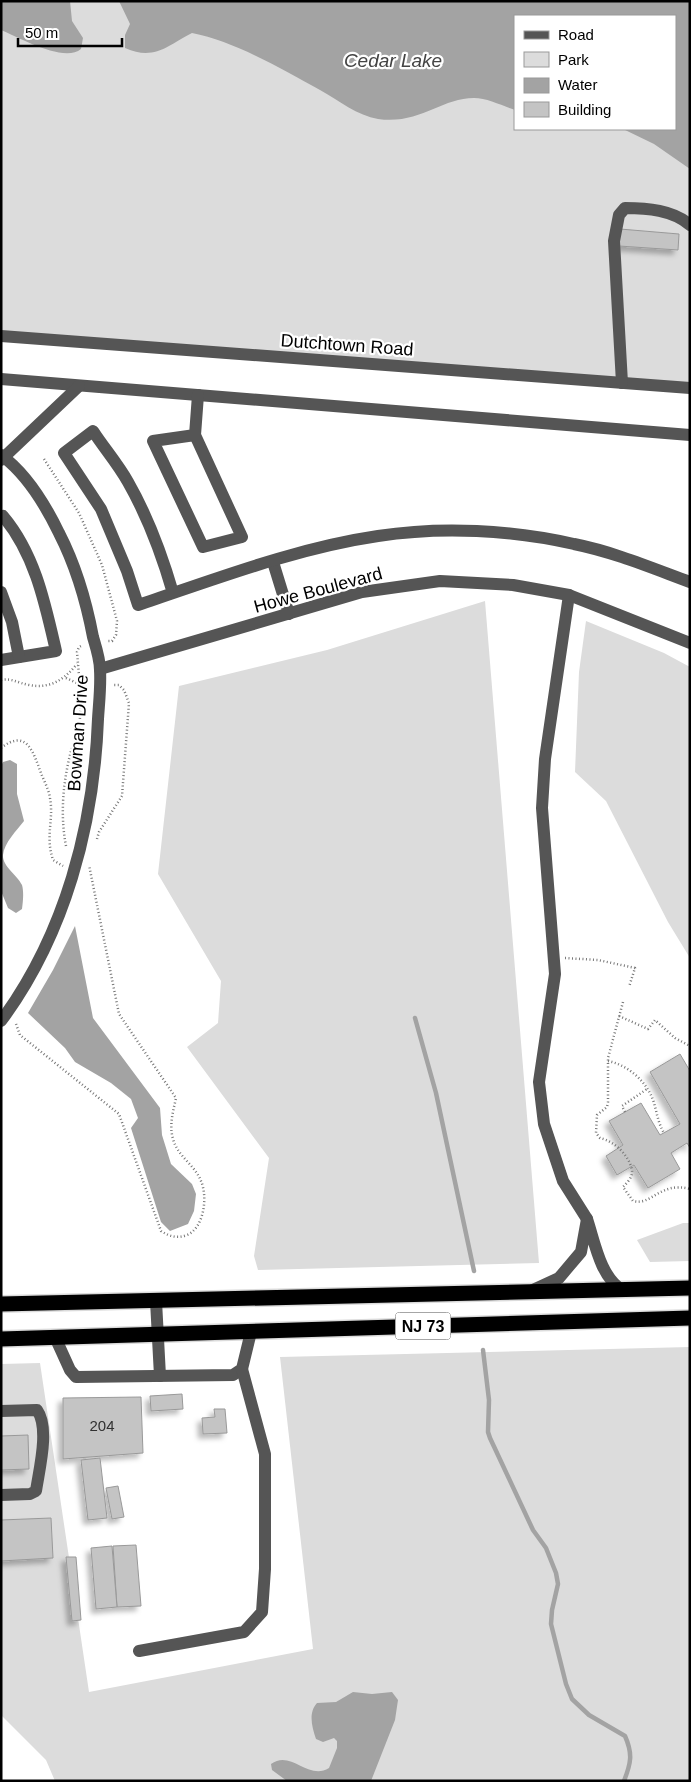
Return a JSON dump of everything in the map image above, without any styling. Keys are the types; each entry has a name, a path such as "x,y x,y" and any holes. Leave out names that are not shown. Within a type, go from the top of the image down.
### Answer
{"highway":[{"name":"NJ 73","path":"1,1304 533,1290 690,1288"},
{"name":"NJ 73","path":"1,1339 690,1318"}],"street":[{"path":"622,383 614,241 619,214 625,208 654,210 672,214 690,224"},
{"name":"Dutchtown Road","path":"1,336 690,388"},
{"path":"1,379 690,435"},
{"path":"2,457 79,386"},
{"path":"195,435 153,440 203,548 242,537 195,435 198,395"},
{"path":"173,593 163,556 144,512 127,480 93,431 64,453 102,509 138,605 334,544 421,531 507,533 576,544 690,582"},
{"name":"Bowman Drive","path":"1,1021 6,1006 27,981 50,934 67,891 82,844 96,764 100,685 100,670 86,602 71,556 50,513 17,466 2,457"},
{"path":"1,517 3,516 13,528 40,582 56,651 1,660"},
{"path":"273,562 289,614"},
{"name":"Howe Boulevard","path":"100,670 362,592 440,581 513,585 569,595 690,643"},
{"path":"1,592 12,622 19,657"},
{"path":"569,595 545,759 542,808 554,958 552,1003 540,1063 539,1082 544,1124 564,1181 587,1219 601,1261 613,1284 622,1290"},
{"path":"533,1290 559,1278 581,1252 587,1219"},
{"path":"156,1301 156,1334 160,1376"},
{"path":"138,1651 244,1632 262,1612 265,1569 265,1454 242,1369 251,1332"},
{"path":"56,1338 70,1370 76,1378 232,1375 242,1369"},
{"path":"1,1411 37,1410 41,1415 43,1449 36,1491 30,1494 1,1495"}],"path":[{"path":"44,459 79,513 102,565 118,628 112,641 79,647 78,733 72,749 63,796 63,828 67,851"},
{"path":"1,680 11,679 28,685 46,687 66,678 78,663"},
{"path":"66,678 80,684 119,685 124,690 129,702 122,796 99,832 97,840"},
{"path":"1,748 12,740 17,740 31,748 50,798 48,845 53,860 63,866"},
{"path":"61,872 65,857"},
{"path":"87,872 92,857"},
{"path":"16,1023 16,1030 20,1035 119,1114 161,1231 176,1237 190,1234 196,1229 202,1214 204,1190 201,1179 181,1157 174,1140 171,1123 176,1098 119,1014 90,865"},
{"path":"554,958 598,960 634,968 629,987"},
{"path":"623,1002 608,1062 607,1107 597,1114 596,1133 600,1138 609,1140 618,1146 632,1170 631,1177 622,1187 633,1200 638,1202 670,1188 690,1189"},
{"path":"619,1016 648,1029 655,1020 675,1038 690,1046"},
{"path":"608,1062 630,1071 647,1089 664,1133"},
{"path":"625,1112 622,1106 647,1089"}],"green space":[{"path":"1,1 690,1 690,388 1,336"},
{"path":"485,601 539,1263 258,1270 254,1256 269,1158 187,1047 218,1023 221,981 158,874 179,686 327,650"},
{"path":"586,621 664,653 690,667 690,958 668,922 606,801 575,772 579,672"},
{"path":"683,1223 690,1223 690,1261 650,1262 637,1240"},
{"path":"690,1347 690,1781 55,1781 46,1760 1,1715 1,1364 40,1363 89,1692 313,1649 280,1357"}],"water":[{"path":"1,1 70,1 72,21 83,38 81,49 73,53 53,51 1,30"},
{"name":"Cedar Lake","path":"119,1 690,1 690,169 654,144 625,130 676,130 676,15 514,15 514,110 479,98 462,99 418,115 393,120 363,115 290,73 241,49 208,37 192,33 160,50 144,53 135,52 125,48 125,35 130,24"},
{"path":"10,760 17,764 17,794 24,821 8,841 3,855 7,867 20,881 23,888 22,909 16,913 8,908 1,891 1,766 3,762"},
{"path":"75,926 93,1018 160,1108 162,1135 171,1164 192,1184 196,1194 194,1211 188,1224 170,1231 161,1222 131,1128 138,1118 131,1099 111,1083 75,1062 65,1048 28,1013 53,970"},
{"path":"353,1692 372,1694 392,1692 398,1700 395,1720 371,1781 287,1781 272,1770 271,1764 278,1760 293,1762 314,1771 329,1768 337,1748 337,1741 334,1738 323,1742 316,1739 312,1725 312,1711 317,1703 336,1702"}],"building":[{"path":"620,229 679,234 678,250 619,246"},
{"path":"680,1054 690,1071 690,1148 687,1143 671,1153 680,1169 648,1188 634,1165 617,1175 606,1156 623,1145 609,1121 641,1103 660,1135 680,1124 650,1072"},
{"path":"182,1394 183,1409 151,1411 150,1396"},
{"path":"141,1397 143,1453 63,1459 63,1398"},
{"path":"214,1409 225,1409 227,1433 203,1434 202,1418 215,1417"},
{"path":"28,1435 29,1469 1,1470 1,1436"},
{"path":"100,1458 107,1518 88,1520 81,1460"},
{"path":"118,1486 124,1517 112,1519 106,1488"},
{"path":"51,1518 53,1558 1,1561 1,1520"},
{"path":"136,1545 141,1606 117,1607 113,1546"},
{"path":"112,1546 117,1607 96,1609 91,1548"},
{"path":"66,1557 76,1557 81,1620 72,1621"}],"waterway":[{"path":"415,1018 436,1093 474,1271"},
{"path":"483,1350 489,1400 488,1432 533,1530 546,1548 556,1573 558,1584 551,1624 566,1684 572,1699 589,1715 625,1736 630,1759 624,1781"}]}
